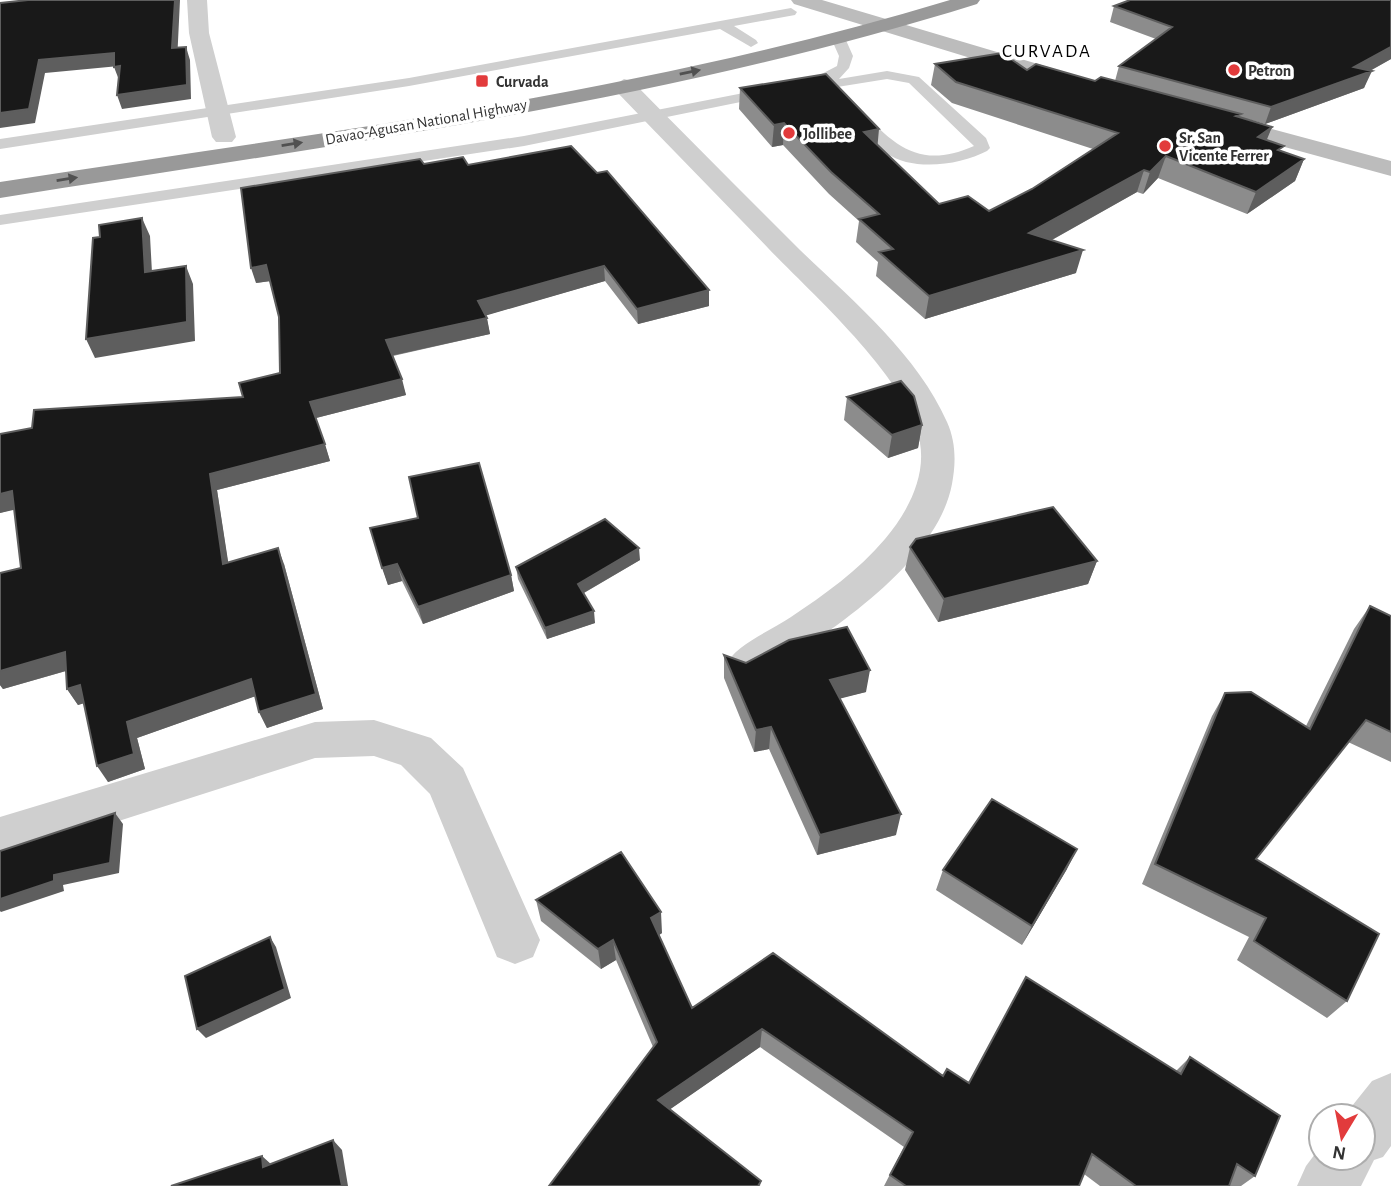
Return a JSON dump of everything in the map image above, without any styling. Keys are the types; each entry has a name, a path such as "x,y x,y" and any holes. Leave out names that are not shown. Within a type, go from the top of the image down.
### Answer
{"highway":[{"name":"Davao-Agusan National Highway","path":"0,190 751,43 908,0"},
{"name":"Davao-Agusan National Highway","path":"0,171 223,146 624,86 838,38 970,0"}],"main road":[{"path":"796,6 857,16 1095,88"},
{"path":"1203,118 1391,169"}],"street":[{"path":"197,0 199,33 223,146"},
{"path":"624,86 823,289 905,381 930,420 939,452 934,486 915,530 865,580 810,626 744,667"},
{"path":"0,838 315,740 374,738 416,751 447,782 515,940"},
{"path":"1377,1118 1391,1100"}],"lane":[{"path":"0,144 435,78 724,26 796,6"},
{"path":"724,26 751,43"},
{"path":"836,91 840,73 846,65 845,48 838,38"},
{"path":"0,220 470,150 654,117 836,91 887,75 914,80 981,141 982,148 973,153 923,162 904,158 892,153 836,91"},
{"path":"223,146 223,185"}],"building":[{"path":"28,0 175,0 172,48 186,47 187,85 117,95 120,66 114,67 114,53 39,60 29,109 0,113 0,3"},
{"path":"1130,0 1391,0 1391,47 1354,67 1372,71 1271,107 1119,66 1172,27 1114,6"},
{"path":"1002,53 1027,70 1036,64 1095,81 1101,77 1241,114 1236,116 1272,127 1258,137 1284,146 1278,150 1304,159 1256,192 1166,156 1150,172 1144,170 1029,233 1083,250 929,296 879,252 893,249 859,219 879,214 831,172 784,123 774,125 740,88 826,74 879,129 864,132 939,204 968,196 989,211 1032,189 1118,133 956,82 935,64"},
{"path":"571,146 597,173 607,171 709,290 637,309 604,266 478,301 487,318 386,340 402,379 310,402 325,444 210,474 223,564 278,548 316,694 259,712 251,679 127,722 134,754 97,766 80,685 67,689 65,652 0,671 0,573 21,568 12,491 0,494 0,434 32,428 34,410 243,397 239,383 280,373 279,317 266,265 251,268 241,188 420,159 424,164 463,157 468,165"},
{"path":"142,218 145,272 186,266 187,322 86,339 93,238 100,237 99,225"},
{"path":"901,381 914,396 922,425 892,435 847,397"},
{"path":"479,463 511,575 418,607 397,564 382,568 370,528 418,518 409,477"},
{"path":"1053,507 1097,561 944,599 910,547 916,539"},
{"path":"605,519 639,548 578,584 594,611 545,628 516,567"},
{"path":"1370,606 1391,616 1391,732 1366,720 1256,859 1379,934 1347,1001 1254,941 1266,918 1155,864 1225,693 1251,692 1310,729"},
{"path":"847,627 870,670 830,680 901,814 820,835 771,727 756,730 724,655 746,663 789,640"},
{"path":"992,799 1077,849 1032,926 943,870"},
{"path":"115,813 110,863 54,875 54,881 0,899 0,851"},
{"path":"621,852 661,912 651,918 692,1008 773,953 943,1076 947,1069 969,1083 1026,977 1181,1074 1190,1057 1280,1116 1255,1176 1237,1164 1229,1186 1136,1186 1092,1154 1079,1186 906,1186 890,1175 913,1132 762,1029 658,1100 761,1181 758,1186 549,1186 657,1042 613,940 598,949 536,900"},
{"path":"270,937 285,989 197,1029 185,976"},
{"path":"333,1140 342,1186 171,1186 262,1156 263,1167"}],"place":[{"name":"Petron","path":"1234,70"},
{"name":"Curvada","path":"482,81"},
{"name":"Jollibee","path":"789,133"},
{"name":"Sr. San Vicente Ferrer","path":"1165,146"}],"district":[{"name":"CURVADA","path":"1047,50"}]}
